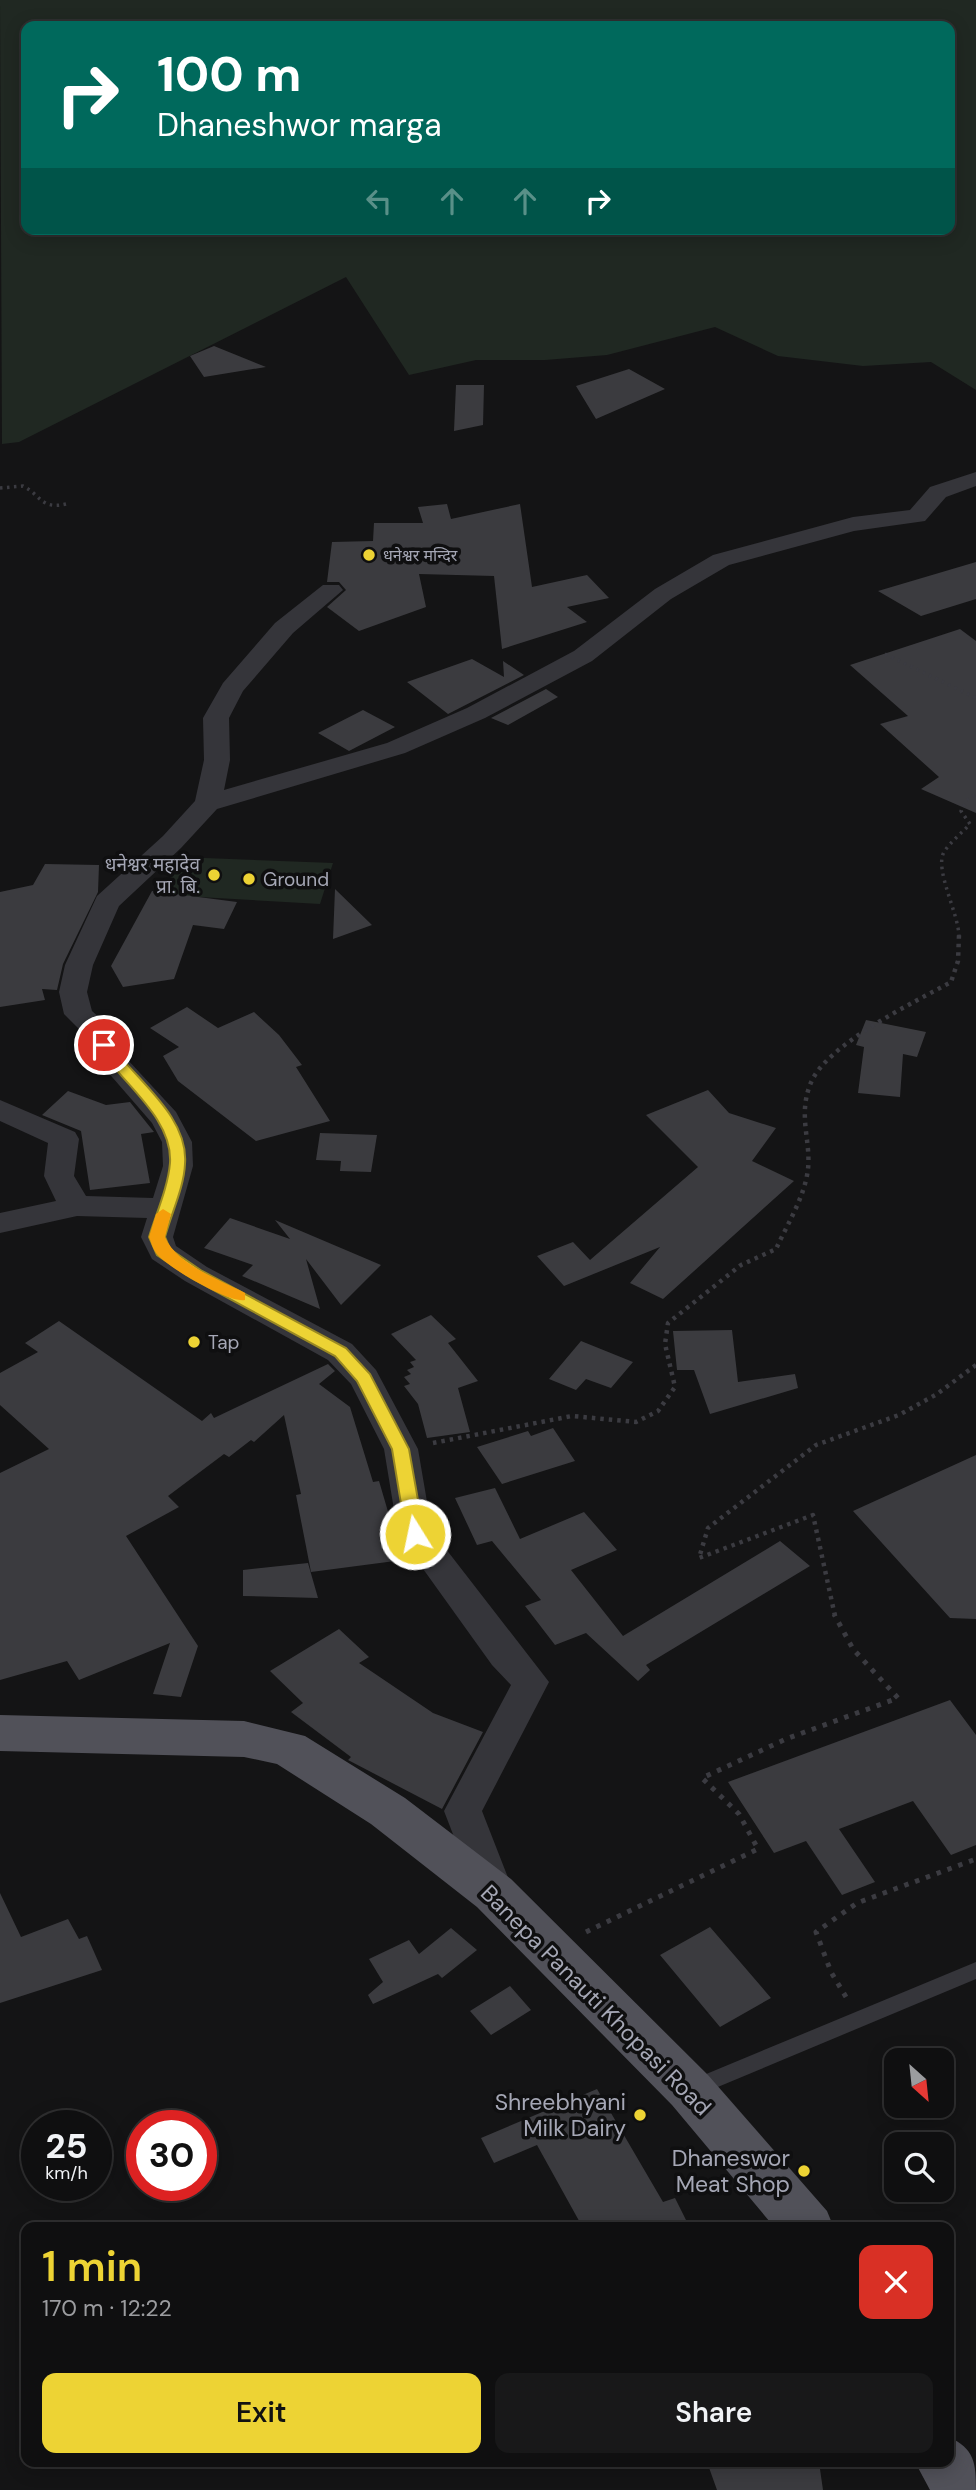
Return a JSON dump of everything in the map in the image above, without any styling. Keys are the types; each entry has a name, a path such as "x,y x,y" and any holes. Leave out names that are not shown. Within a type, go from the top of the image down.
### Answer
{"main road":[{"name":"Banepa Panauti Khopasi Road","path":"0,1733 244,1739 289,1749 388,1811 494,1893 690,2090 802,2222"},
{"path":"947,2467 963,2490"}],"street":[{"path":"208,803 396,748 476,713 583,656 672,588 721,560 853,524 917,516 938,492 976,479"},
{"path":"331,590 284,628 232,688 216,718 217,760 208,803 172,842 107,902 79,965 73,992 78,1014 92,1027 116,1065 165,1119 177,1142 178,1166 157,1237 163,1252 196,1274 340,1352 364,1378 401,1449 415,1534 505,1655 531,1682 510,1727 463,1811 494,1893"},
{"path":"0,1109 64,1139 58,1164 61,1190 77,1206"},
{"path":"0,1223 77,1206 165,1208"}],"lane":[{"path":"690,2090 976,1970"}],"path":[{"path":"0,488 12,483 25,484 34,491 40,502 57,506 66,504"},
{"path":"885,654 976,698"},
{"path":"401,1449 572,1416 636,1422 658,1410 675,1387 666,1343 668,1323 741,1265 776,1249 800,1195 808,1169 803,1125 810,1083 834,1055 864,1029 951,982 958,961 959,925 940,863 944,852 970,824 961,811 967,800 976,794"},
{"path":"551,1949 758,1849 739,1814 702,1778 786,1739 898,1698 874,1675 841,1630 817,1544 813,1515 699,1558 708,1528 816,1445 899,1415 937,1394 976,1366"},
{"path":"859,2019 831,1972 817,1932 857,1903 940,1870 976,1859"}],"shaded area":[{"path":"0,0 976,0 976,390 931,362 863,366 778,356 715,327 607,355 545,360 476,360 409,375 346,277 19,442 2,444"},
{"name":"Ground","path":"178,857 333,863 320,904 164,895"}],"building":[{"path":"214,346 266,367 204,377 190,356"},
{"path":"629,369 665,389 596,419 576,386"},
{"path":"456,385 484,385 483,425 454,431"},
{"path":"447,504 451,519 520,504 532,587 587,575 609,598 567,607 587,622 502,649 494,576 419,574 426,607 359,631 327,607 346,590 339,582 327,582 332,542 373,541 374,523 423,523 418,507"},
{"path":"976,562 976,599 921,616 878,591"},
{"path":"960,629 976,641 976,813 921,789 939,777 880,724 908,716 850,665"},
{"path":"472,659 504,677 503,661 524,675 448,714 407,682"},
{"path":"546,689 558,697 508,725 491,718"},
{"path":"363,710 395,727 349,751 318,733"},
{"path":"45,864 99,865 98,892 63,964 57,990 42,989 45,1000 0,1007 0,892 33,885"},
{"path":"335,889 372,925 333,939"},
{"path":"152,891 237,902 224,929 193,925 174,979 123,987 111,966"},
{"path":"187,1007 218,1028 254,1012 279,1035 302,1065 296,1067 330,1121 256,1141 178,1081 163,1056 179,1047 150,1028"},
{"path":"866,1020 926,1032 917,1057 903,1054 900,1097 858,1093 864,1047 856,1045"},
{"path":"708,1090 729,1113 776,1128 752,1161 794,1181 663,1299 630,1283 660,1247 564,1286 537,1256 573,1242 590,1260 698,1167 646,1115"},
{"path":"68,1091 106,1105 130,1102 154,1132 141,1134 150,1183 90,1190 81,1131 42,1115"},
{"path":"320,1133 377,1135 371,1172 340,1171 341,1161 316,1160"},
{"path":"230,1218 290,1239 275,1220 381,1265 341,1305 306,1259 320,1309 242,1276 253,1265 204,1248"},
{"path":"431,1315 456,1339 448,1343 478,1381 458,1388 470,1432 427,1438 418,1404 404,1386 410,1384 404,1377 411,1374 407,1370 414,1367 410,1362 416,1360 391,1334"},
{"path":"59,1321 202,1421 211,1413 214,1418 328,1364 335,1371 319,1384 350,1407 373,1482 379,1481 389,1515 395,1561 311,1572 296,1495 301,1494 284,1415 254,1442 251,1440 229,1457 224,1454 168,1496 179,1507 126,1536 198,1646 181,1697 153,1694 170,1643 79,1680 67,1661 0,1680 0,1473 49,1449 0,1405 0,1373 38,1352 25,1343"},
{"path":"732,1330 738,1382 795,1374 798,1388 710,1414 694,1370 677,1370 673,1331"},
{"path":"581,1341 633,1362 611,1388 586,1379 576,1390 549,1379"},
{"path":"553,1428 575,1461 502,1484 477,1447 528,1431 531,1436"},
{"path":"976,1455 976,1619 950,1618 853,1511"},
{"path":"495,1488 520,1539 584,1512 617,1550 571,1570 623,1636 780,1541 810,1566 646,1665 650,1670 638,1681 586,1633 555,1645 525,1606 541,1600 492,1541 477,1545 455,1498"},
{"path":"308,1563 318,1598 243,1596 243,1570"},
{"path":"339,1629 369,1657 359,1663 433,1713 483,1732 442,1809 348,1760 351,1757 291,1712 303,1703 270,1671"},
{"path":"950,1700 976,1735 976,1845 951,1855 913,1801 839,1829 875,1882 842,1895 806,1841 774,1853 728,1782"},
{"path":"0,1893 21,1937 68,1919 79,1939 87,1936 102,1970 0,2003"},
{"path":"710,1927 771,1998 720,2027 660,1955"},
{"path":"451,1928 477,1950 442,1978 438,1974 373,2004 368,1995 383,1982 369,1959 409,1940 419,1954"},
{"path":"510,1986 531,2010 491,2035 470,2011"},
{"path":"597,2089 663,2202 675,2198 687,2222 580,2222 537,2145 494,2163 481,2138"},
{"path":"709,2467 820,2467 823,2490 717,2490"}],"slow traffic":[{"path":"163,1214 157,1237 163,1252 196,1274 239,1296"}],"place":[{"name":"धनेश्वर मन्दिर","path":"369,555"},
{"name":"धनेश्वर महादेव प्रा. बि.","path":"214,875"},
{"name":"Ground","path":"249,879"},
{"name":"Tap","path":"194,1342"},
{"name":"Shreebhyani Milk Dairy","path":"640,2115"},
{"name":"Dhaneswor Meat Shop","path":"804,2171"}],"route":[{"path":"104,1045 116,1065 165,1119 177,1142 178,1166 157,1237 163,1252 196,1274 340,1352 364,1378 401,1449 415,1534"}]}
